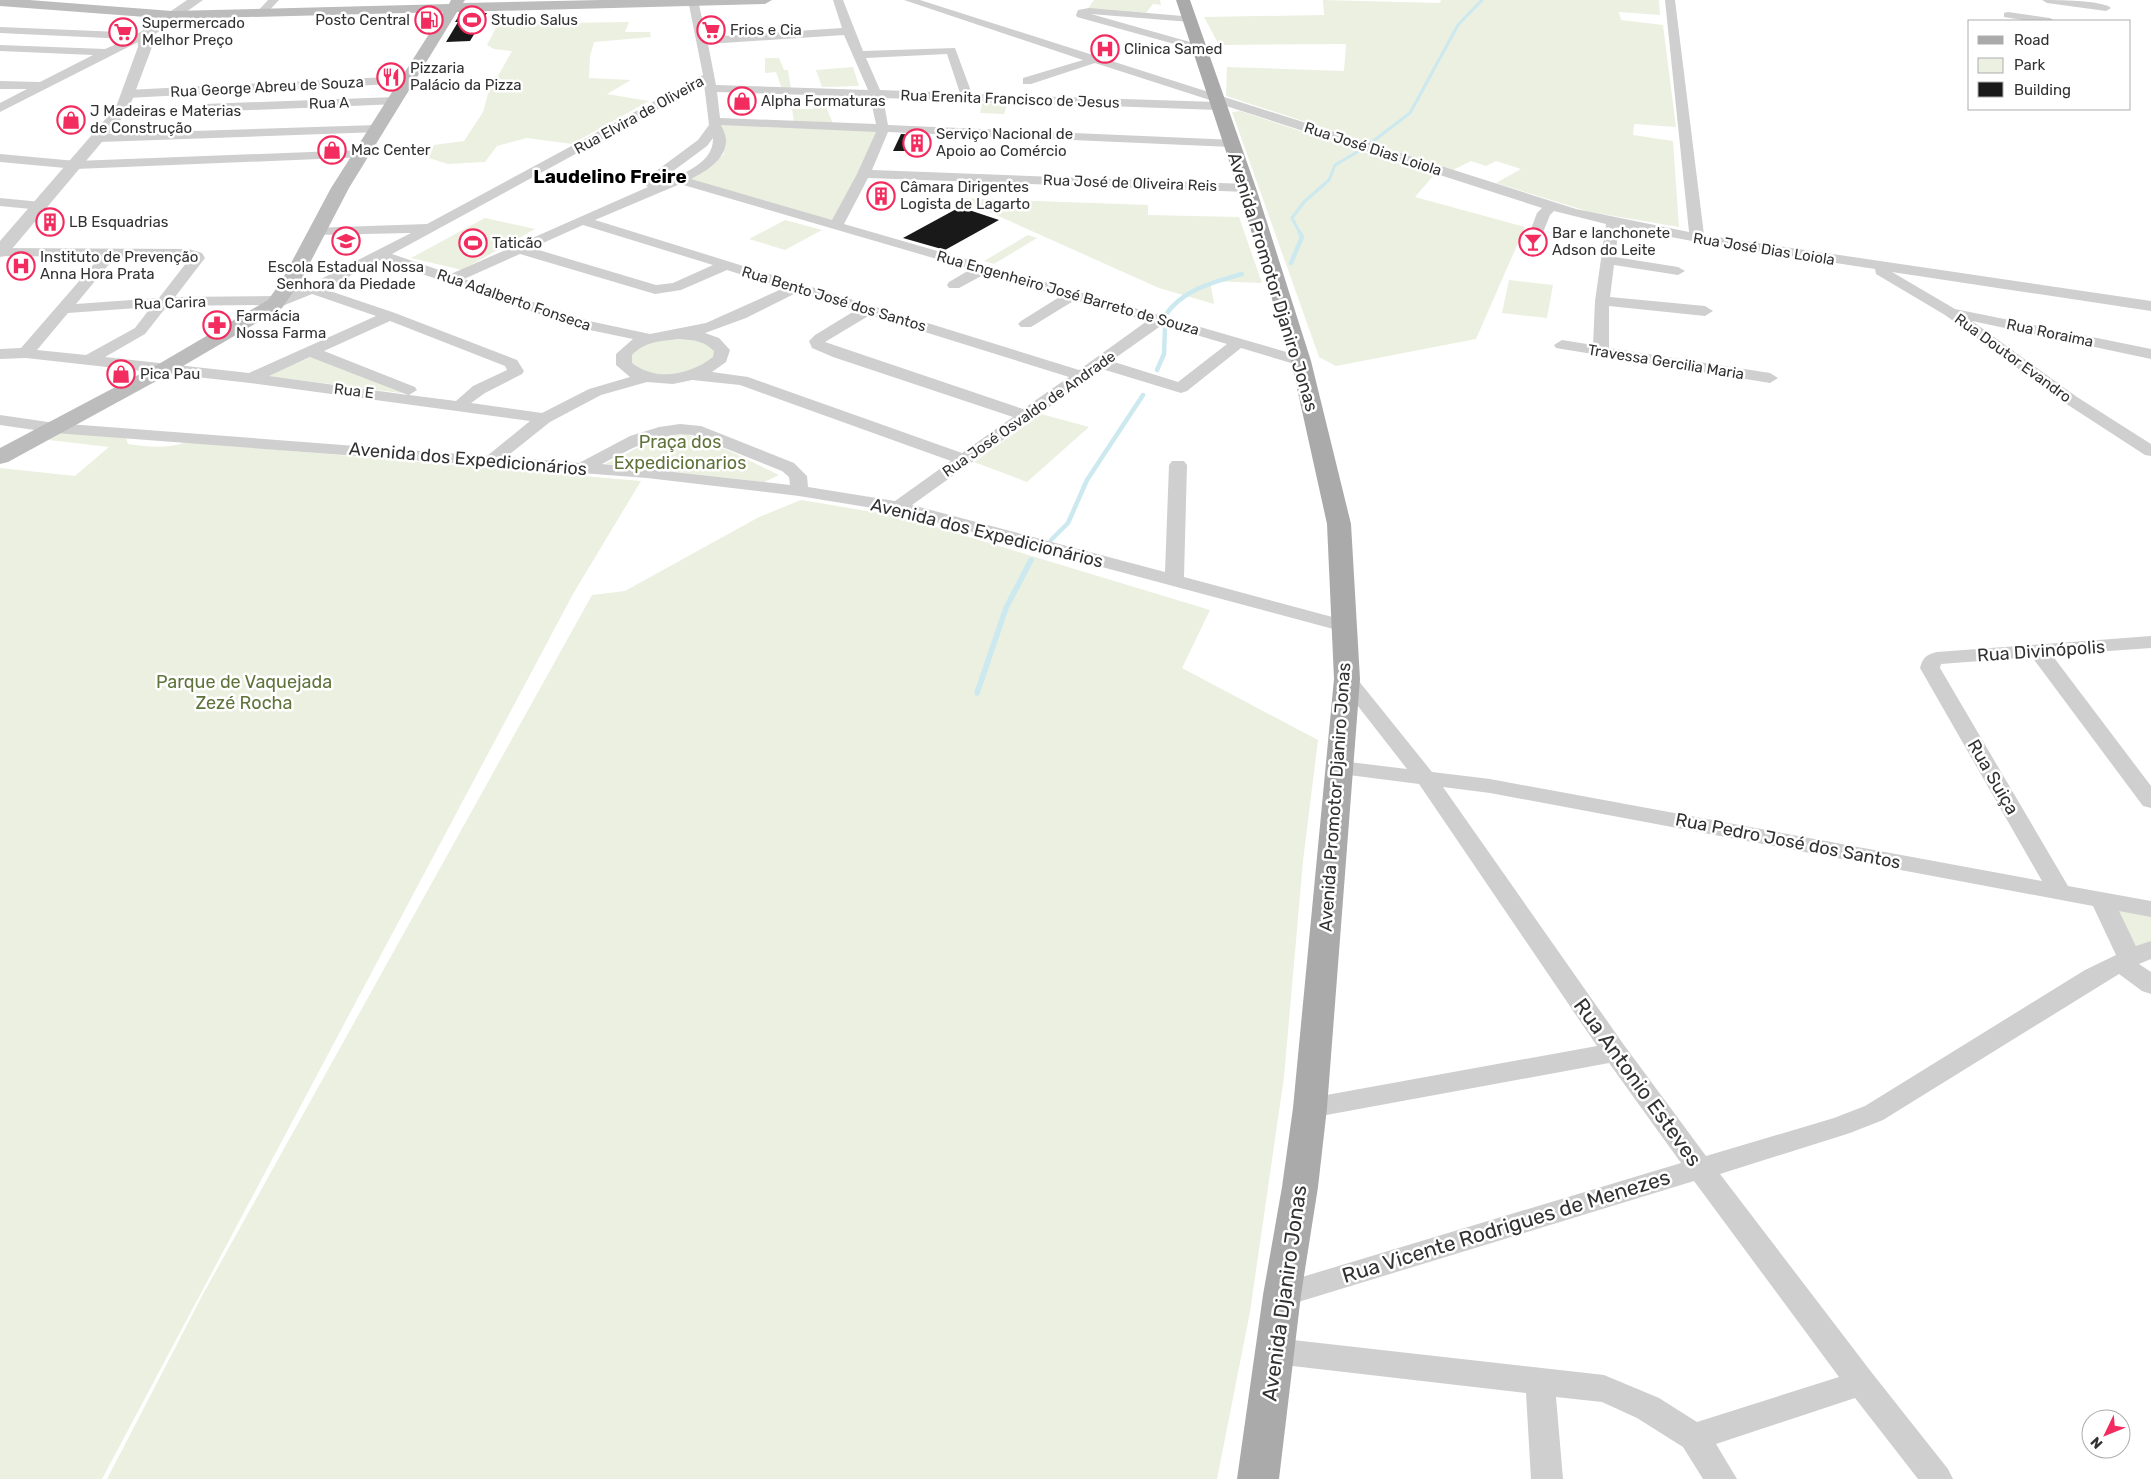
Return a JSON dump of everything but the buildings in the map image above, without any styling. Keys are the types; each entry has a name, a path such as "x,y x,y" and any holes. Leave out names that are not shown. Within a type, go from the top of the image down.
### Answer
{"main road":[{"path":"0,2 172,15 455,4 765,0"},
{"name":"Avenida Promotor Djaniro Jonas","path":"1183,0 1247,188 1272,274 1301,361 1339,524 1347,678 1341,768 1310,1108"},
{"path":"0,457 164,369 276,302 290,282 316,231 376,130 455,4"},
{"name":"Avenida Djaniro Jonas","path":"1258,1479 1282,1295 1300,1187 1310,1108"}],"street":[{"path":"0,108 107,52 144,36 196,0"},
{"path":"262,12 274,0"},
{"path":"836,225 864,174 884,129 876,95 848,31 838,0"},
{"name":"Rua José Dias Loiola","path":"909,0 1097,59 1217,102 1353,143 1551,207 1613,223 1873,266 2151,306"},
{"path":"1670,0 1697,238"},
{"path":"2046,0 2107,4 2106,20"},
{"path":"452,279 585,221 650,189 679,180 704,166 714,157 720,145 710,82 693,1"},
{"path":"1190,19 1089,11 1082,12 1080,15 1200,48"},
{"path":"2008,15 2043,20"},
{"path":"0,30 144,36"},
{"path":"702,41 848,31"},
{"path":"0,252 123,108 145,47 144,36"},
{"path":"0,48 107,52"},
{"path":"859,55 942,49 954,53 967,98"},
{"path":"1026,82 1097,59"},
{"name":"Rua George Abreu de Souza","path":"128,94 407,80"},
{"name":"Rua Erenita Francisco de Jesus","path":"710,82 876,95 1217,102"},
{"name":"Rua Elvira de Oliveira","path":"276,302 312,289 380,255 710,82"},
{"path":"0,84 42,86"},
{"name":"Rua A","path":"204,108 395,101"},
{"path":"715,123 1231,143"},
{"path":"650,189 702,143 715,123"},
{"path":"99,138 376,130"},
{"path":"0,158 76,165 362,154"},
{"name":"Rua José de Oliveira Reis","path":"864,174 1247,188"},
{"name":"Rua Engenheiro José Barreto de Souza","path":"679,180 1301,361"},
{"path":"0,202 41,206"},
{"path":"1535,237 1544,213 1551,207"},
{"name":"Rua Bento José dos Santos","path":"585,221 1082,376"},
{"path":"1601,352 1602,300 1613,223"},
{"path":"316,231 431,228"},
{"path":"520,250 655,290 676,287 726,265"},
{"path":"0,252 189,254 197,256 198,258 140,331 90,360"},
{"path":"26,353 110,254"},
{"name":"Rua Adalberto Fonseca","path":"380,255 601,329 649,338"},
{"path":"1607,260 1678,271"},
{"name":"Rua Doutor Evandro","path":"1873,266 1950,312 2071,400 2149,446"},
{"path":"954,285 982,269"},
{"path":"290,282 390,316 511,362 515,366 516,371 508,377 472,394 462,405"},
{"path":"596,392 626,358 649,338 680,334 729,322 797,287"},
{"path":"1026,324 1072,294"},
{"path":"1602,300 1705,311"},
{"name":"Rua Carira","path":"63,309 163,302 276,302"},
{"path":"867,310 820,338 818,345 839,354 1028,416"},
{"name":"Rua Roraima","path":"1950,312 2151,354"},
{"path":"250,378 390,316"},
{"name":"Rua José Osvaldo de Andrade","path":"898,506 1028,416 1159,320"},
{"path":"716,342 718,335 729,322"},
{"path":"601,329 626,358 629,370 647,377 669,378 692,375 742,380 965,460"},
{"path":"680,334 694,335 716,342 722,350 720,359 714,365 692,375"},
{"path":"1100,363 1181,388 1238,343"},
{"name":"Travessa Gercilia Maria","path":"1562,345 1770,378"},
{"path":"311,352 438,402"},
{"name":"Rua E","path":"0,354 26,353 250,378 462,405 544,418"},
{"path":"720,359 742,380"},
{"path":"490,462 544,418 596,392 647,377"},
{"name":"Avenida dos Expedicionários","path":"0,420 56,428 582,468 799,490 898,506 1174,582 1344,626"},
{"path":"582,468 642,438 663,431 684,428 695,430 788,467 798,476 799,490"},
{"path":"1174,582 1178,465"},
{"name":"Rua Divinópolis","path":"1932,660 2151,642"},
{"path":"2038,651 2151,801"},
{"name":"Rua Suiça","path":"1932,660 1930,668 2061,892"},
{"name":"Rua Antonio Esteves","path":"1347,678 1424,776 1615,1052 1699,1168 1861,1383 1937,1479"},
{"name":"Rua Pedro José dos Santos","path":"1341,768 1424,776 1490,786 2151,909"},
{"path":"2102,900 2151,985"},
{"name":"Rua Vicente Rodrigues de Menezes","path":"1282,1295 1841,1126 1874,1114 2094,976 2134,957"},
{"path":"1310,1108 1615,1052"},
{"path":"1275,1352 1604,1389 1630,1399 1694,1437 1721,1479"},
{"path":"1540,1381 1547,1479"},
{"path":"1694,1437 1861,1383"}],"green space":[{"path":"1094,0 1160,0 1161,5 1153,4 1146,13 1087,10"},
{"path":"1323,0 1440,3 1441,0 1659,0 1660,15 1619,12 1621,20 1663,25 1676,127 1634,124 1633,135 1673,141 1679,227 1590,212 1496,183 1521,169 1496,161 1486,166 1471,161 1453,170 1226,96 1227,67 1344,71 1346,44 1219,45 1204,17 1324,15"},
{"path":"629,22 625,32 650,32 651,37 594,42 590,56 589,78 631,80 607,94 649,101 572,144 527,138 497,146 485,162 448,164 429,158 434,145 464,141 483,112 488,94 512,51 494,49 487,45 498,24"},
{"path":"765,58 779,58 784,70 788,70 791,89 782,89 776,72 765,73"},
{"path":"853,67 859,86 822,87 816,70"},
{"path":"812,96 822,96 833,124 794,122 792,109 813,109"},
{"path":"983,100 1008,101 1004,114 980,113"},
{"path":"1240,111 1434,175 1415,197 1525,227 1476,339 1336,366 1319,357 1232,112"},
{"path":"716,123 879,130 859,174 832,221 686,178 707,168 724,154 722,140"},
{"path":"958,198 1148,205 1148,215 1239,217 1262,283 1210,281 1214,304 1159,288"},
{"name":"Taticão","path":"485,218 535,229 462,270 411,258"},
{"path":"785,220 822,230 785,250 749,239"},
{"path":"1028,235 1037,238 994,264 984,261"},
{"path":"1509,280 1553,285 1547,318 1502,313"},
{"path":"693,338 713,347 715,355 710,361 695,370 678,374 660,375 652,374 630,364 629,356 646,342"},
{"path":"311,357 408,394 268,376"},
{"path":"1041,414 1089,427 1027,482 974,462"},
{"name":"Parque de Vaquejada Zezé Rocha","path":"62,431 126,438 128,444 143,446 158,447 187,442 641,481 573,594 102,1479 0,1479 0,468 75,476 109,447 49,440"},
{"name":"Praça dos Expedicionarios","path":"681,432 732,452 779,475 764,482 605,464 664,435"},
{"path":"801,500 903,517 1210,610 1182,668 1318,740 1303,861 1284,1077 1250,1312 1217,1479 107,1479 202,1296 592,595 625,591 759,517"},
{"path":"2116,908 2151,915 2151,943 2137,947"}],"waterway":[{"path":"1301,235 1292,218 1304,202 1329,180 1335,165 1364,148 1410,113 1458,25 1482,0"},
{"path":"1291,263 1302,237 1301,235"},
{"path":"1165,316 1172,307 1189,293 1242,274"},
{"path":"1157,370 1164,354 1165,327"},
{"path":"1051,540 1068,523 1087,480 1143,395"},
{"path":"977,693 1006,608 1031,560"}],"place":[{"name":"Posto Central","path":"429,20"},
{"name":"Studio Salus","path":"472,20"},
{"name":"Frios e Cia","path":"711,30"},
{"name":"Supermercado Melhor Preço","path":"123,32"},
{"name":"Clinica Samed","path":"1105,49"},
{"name":"Pizzaria Palácio da Pizza","path":"391,77"},
{"name":"Alpha Formaturas","path":"742,101"},
{"name":"J Madeiras e Materias de Construção","path":"71,120"},
{"name":"Serviço Nacional de Apoio ao Comércio","path":"917,143"},
{"name":"Mac Center","path":"332,150"},
{"name":"Câmara Dirigentes Logista de Lagarto","path":"881,196"},
{"name":"LB Esquadrias","path":"50,222"},
{"name":"Escola Estadual Nossa Senhora da Piedade","path":"346,241"},
{"name":"Bar e lanchonete Adson do Leite","path":"1533,242"},
{"name":"Taticão","path":"473,243"},
{"name":"Instituto de Prevenção Anna Hora Prata","path":"21,266"},
{"name":"Farmácia Nossa Farma","path":"217,325"},
{"name":"Pica Pau","path":"121,374"}],"district":[{"name":"Laudelino Freire","path":"610,176"}]}
